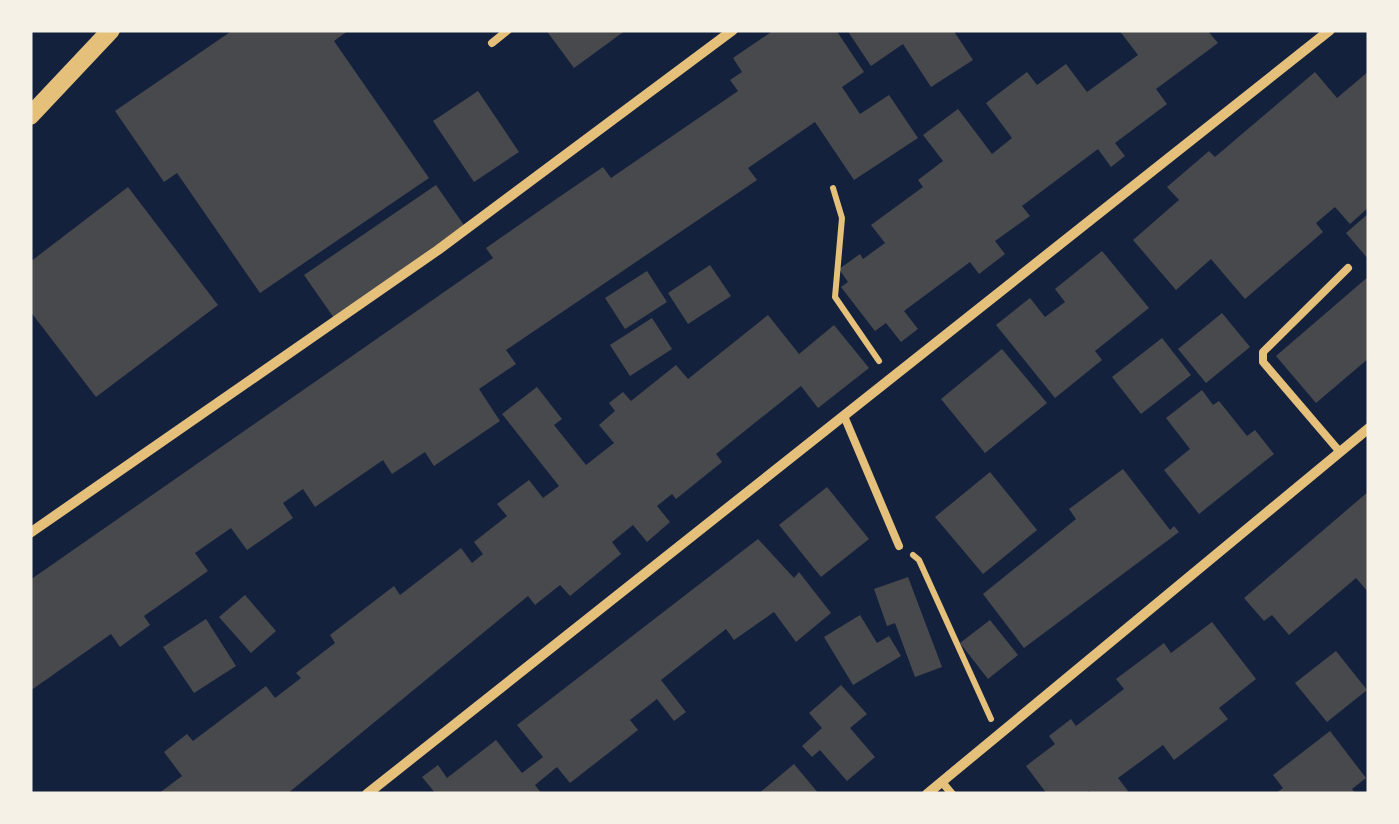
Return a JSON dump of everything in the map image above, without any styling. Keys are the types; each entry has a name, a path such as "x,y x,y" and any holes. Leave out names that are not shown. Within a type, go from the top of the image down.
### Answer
{"street":[{"path":"30,116 111,30"},
{"path":"30,533 438,250 733,30"},
{"path":"367,794 1330,30"},
{"path":"927,794 1369,428"}],"lane":[{"path":"492,43 508,30"},
{"path":"1340,452 1262,362 1262,352 1348,268"},
{"path":"844,416 900,546"},
{"path":"942,782 952,794"}],"path":[{"path":"833,188 842,218 835,297 891,378"},
{"path":"900,546 919,560 998,735"}],"building":[{"path":"233,30 349,30 334,41 429,178 260,293 177,173 164,182 115,111"},
{"path":"546,30 626,30 574,68"},
{"path":"774,30 836,30 864,72 842,87 860,114 889,95 918,138 854,180 815,122 748,168 757,180 506,350 516,364 479,389 500,421 434,466 425,452 392,474 383,460 315,507 303,489 283,503 293,518 247,550 231,528 195,553 208,571 144,616 150,625 120,647 111,634 30,691 30,580 493,258 486,248 549,204 603,167 611,178 738,91 730,80 742,72 733,58"},
{"path":"847,30 953,30 973,60 931,87 903,44 871,66"},
{"path":"1119,30 1207,30 1218,43 1156,89 1167,104 1115,143 1125,156 1111,167 1098,149 1022,206 1030,216 995,241 1005,254 979,274 970,262 904,311 918,329 901,342 886,323 875,331 841,287 848,282 839,269 860,254 863,259 885,243 871,225 923,187 918,180 943,161 923,135 958,109 992,154 1012,138 986,103 1027,72 1037,85 1066,64 1087,92 1138,55"},
{"path":"1369,71 1369,207 1350,224 1335,207 1316,223 1323,232 1245,299 1211,259 1176,290 1133,240 1179,200 1167,187 1209,151 1215,157 1315,72 1337,98"},
{"path":"478,91 519,152 474,182 433,121"},
{"path":"436,185 466,228 334,318 304,275"},
{"path":"128,187 218,305 96,397 30,311 30,262"},
{"path":"1369,213 1369,260 1346,233"},
{"path":"1102,251 1149,308 1095,351 1102,360 1055,398 996,325 1030,298 1045,317 1065,302 1055,289"},
{"path":"710,265 731,296 688,324 668,293"},
{"path":"647,271 667,302 625,329 605,298"},
{"path":"1369,276 1369,358 1316,403 1276,356"},
{"path":"1222,313 1250,347 1206,383 1178,349"},
{"path":"768,315 799,354 834,325 869,368 818,408 801,386 716,454 722,462 676,499 672,494 657,506 670,522 647,542 633,525 612,542 621,554 570,596 560,585 535,605 528,596 287,794 158,794 182,776 164,752 187,734 193,741 266,686 275,698 301,678 296,673 335,643 330,635 394,586 400,595 461,548 472,563 483,554 474,542 507,516 497,504 529,480 543,498 559,486 502,414 537,387 562,419 554,425 586,465 614,443 599,425 615,411 609,403 623,392 631,401 676,365 688,379"},
{"path":"652,318 672,349 630,376 610,345"},
{"path":"1162,338 1191,375 1141,414 1112,377"},
{"path":"1002,349 1047,403 985,453 941,399"},
{"path":"1202,390 1213,405 1219,401 1247,436 1255,430 1274,454 1199,514 1164,470 1190,449 1166,418"},
{"path":"1123,469 1170,530 1174,526 1179,532 1024,648 983,594 1076,519 1069,509"},
{"path":"990,472 1037,530 983,574 935,517"},
{"path":"827,487 869,539 821,577 779,525"},
{"path":"1369,491 1369,593 1356,578 1289,635 1272,615 1264,621 1244,598"},
{"path":"758,539 794,578 799,572 831,613 796,642 774,612 734,640 726,629 661,680 686,712 674,721 657,699 630,720 638,730 570,783 557,767 535,785 542,794 436,794 422,777 438,765 447,778 496,740 522,773 543,757 517,725"},
{"path":"908,577 942,667 915,677 895,623 887,626 874,589"},
{"path":"245,595 276,631 251,653 219,617"},
{"path":"860,615 877,643 889,636 901,656 853,685 824,637"},
{"path":"206,619 236,666 194,693 163,647"},
{"path":"990,620 1018,655 988,679 960,643"},
{"path":"1212,622 1256,679 1219,708 1228,719 1174,760 1163,745 1118,778 1128,791 1123,794 1047,794 1026,766 1055,744 1049,736 1071,719 1076,726 1124,689 1116,679 1164,643 1171,653"},
{"path":"1336,651 1367,690 1327,722 1295,683"},
{"path":"841,685 867,714 850,728 875,757 847,781 820,750 812,757 802,746 822,728 809,713"},
{"path":"1330,731 1366,778 1352,789 1356,794 1275,794 1283,788 1273,775"},
{"path":"794,764 819,794 758,794"}]}
